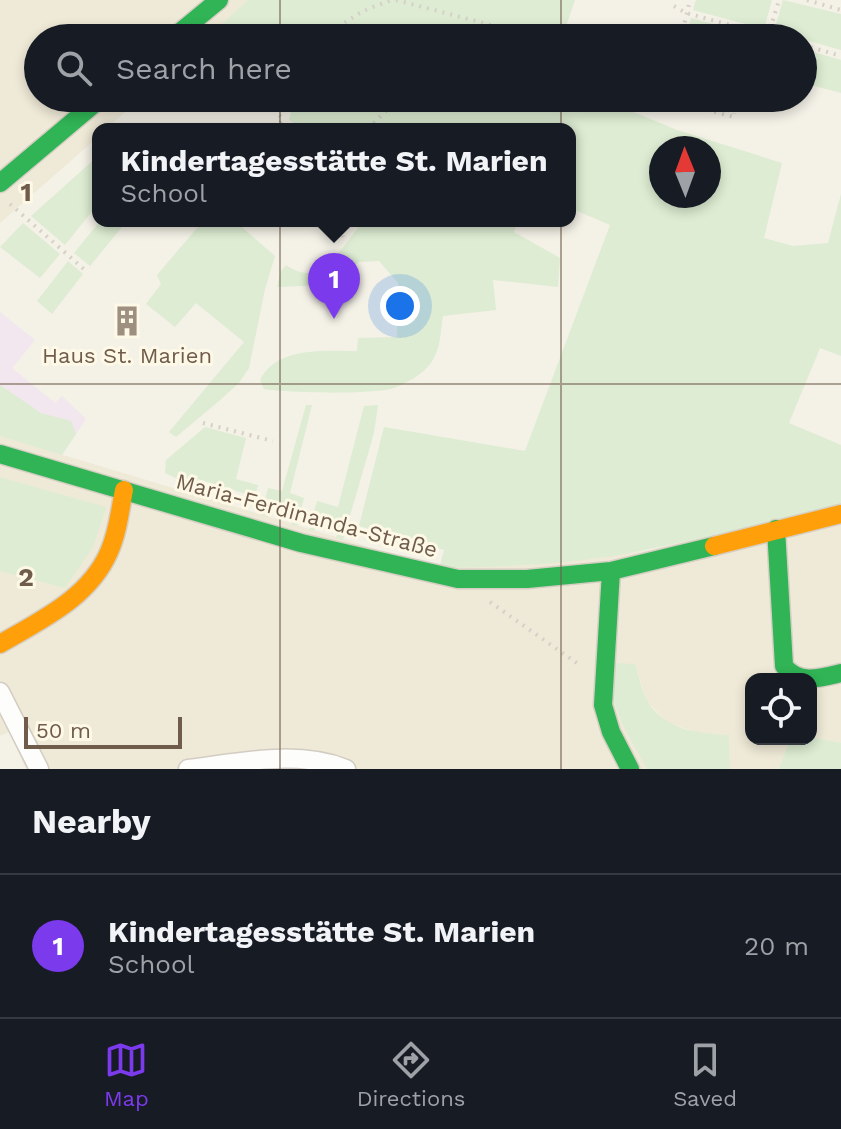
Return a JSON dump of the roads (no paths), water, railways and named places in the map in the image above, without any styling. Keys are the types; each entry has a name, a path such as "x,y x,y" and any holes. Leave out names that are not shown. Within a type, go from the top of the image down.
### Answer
{"street":[{"path":"190,24 219,0"},
{"path":"3,192 86,112"},
{"name":"Maria-Ferdinanda-Straße","path":"0,454 301,543 458,579 527,579 611,571 841,514"},
{"path":"0,644 74,599 98,574 110,551 124,490"},
{"path":"776,529 784,666 790,675 798,678 815,679 841,673"},
{"path":"611,571 603,705 611,732 630,769"},
{"path":"0,692 39,769"},
{"path":"188,769 261,760 299,759 346,769"}],"place":[{"name":"Kindertagesstätte St. Marien","path":"334,319"},
{"name":"Haus St. Marien","path":"127,321"}]}
